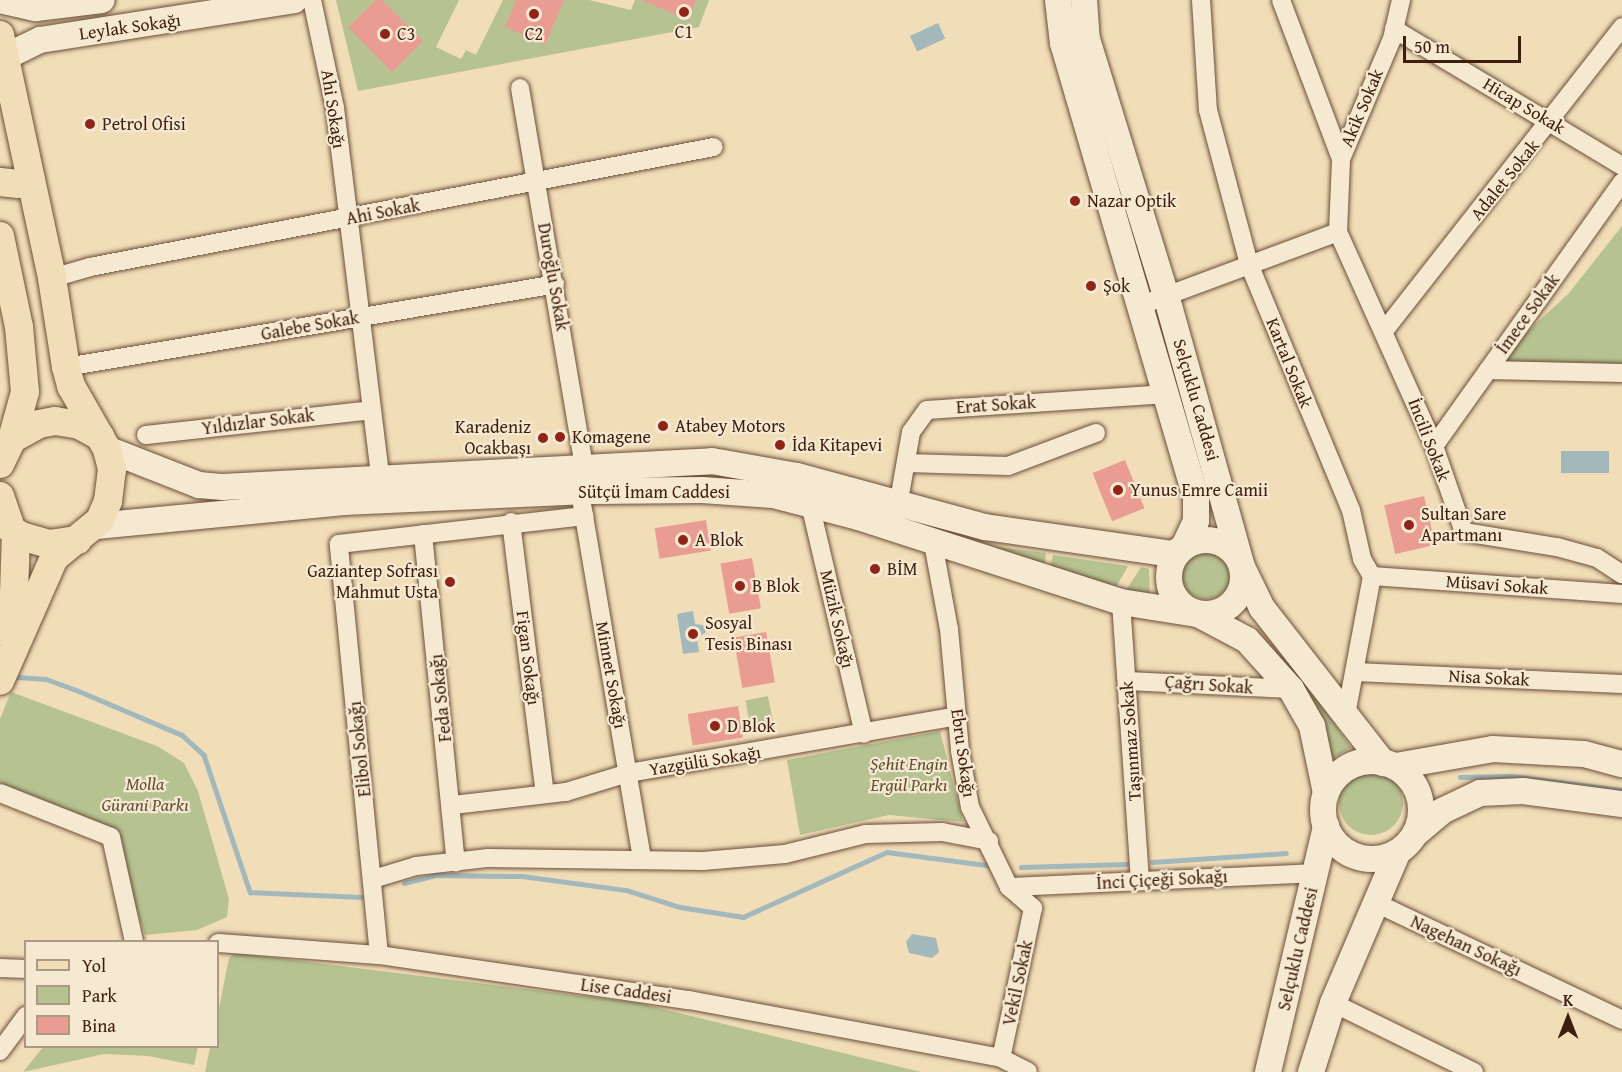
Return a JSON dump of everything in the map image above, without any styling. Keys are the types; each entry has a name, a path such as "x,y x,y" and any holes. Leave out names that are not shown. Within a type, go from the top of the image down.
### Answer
{"main road":[{"path":"0,681 54,558 87,533 111,486 103,443 71,386 66,367 52,278 3,46"},
{"path":"0,182 19,184 31,178"},
{"path":"0,236 19,327 25,392 4,454"},
{"path":"4,454 55,421 79,425 103,443"},
{"path":"0,496 9,532 7,567 14,594 0,631"},
{"path":"9,532 49,544 87,533"}],"street":[{"name":"Leylak Sokağı","path":"0,0 36,8 102,0"},
{"name":"Leylak Sokağı","path":"3,46 294,0"},
{"name":"Ahi Sokağı","path":"312,0 335,108 370,410 380,477"},
{"name":"Selçuklu Caddesi","path":"1058,0 1064,43 1196,499 1196,521 1184,546"},
{"name":"Selçuklu Caddesi","path":"1084,0 1087,39 1166,295 1242,567 1262,608 1345,720 1389,764"},
{"name":"Kartal Sokak","path":"1201,0 1208,110 1249,264 1351,510 1362,559 1372,576"},
{"path":"1281,0 1341,159"},
{"name":"Akik Sokak","path":"1338,232 1341,159 1394,29 1401,0"},
{"name":"Adalet Sokak","path":"1384,331 1551,123 1622,27"},
{"name":"Hicap Sokak","path":"1394,29 1622,166"},
{"name":"Duroğlu Sokak","path":"520,88 584,465"},
{"name":"Ahi Sokak","path":"52,278 90,267 714,147"},
{"name":"İmece Sokak","path":"1434,446 1622,182"},
{"path":"1139,306 1338,232"},
{"name":"İncili Sokak","path":"1338,232 1434,446 1464,532 1557,546 1597,558 1622,574"},
{"name":"Galebe Sokak","path":"66,367 555,284"},
{"path":"1488,370 1622,373"},
{"path":"1167,394 1192,387"},
{"name":"Erat Sokak","path":"898,506 911,432 927,410 1167,394"},
{"name":"Yıldızlar Sokak","path":"146,435 370,410"},
{"path":"906,464 1008,466 1096,433"},
{"name":"Sütçü İmam Caddesi","path":"103,443 199,486 584,465 712,461 797,476 898,506 985,527 1173,554 1184,546"},
{"path":"582,491 584,465"},
{"name":"Sütçü İmam Caddesi","path":"87,533 344,502 582,491 702,490 773,495 810,504 1121,602 1198,614"},
{"name":"Minnet Sokağı","path":"582,491 584,516 642,860"},
{"name":"Müzik Sokağı","path":"810,504 864,734"},
{"path":"423,534 511,522 584,516"},
{"name":"Figan Sokağı","path":"511,522 545,795"},
{"name":"Elibol Sokağı","path":"379,955 339,544 423,534"},
{"name":"Feda Sokağı","path":"423,534 453,805 456,862"},
{"path":"1198,614 1217,612 1233,603 1243,580 1242,567 1229,548 1218,542 1195,541 1184,546 1170,566 1168,578 1177,601 1198,614 1247,640 1291,689 1312,726 1326,793 1326,826 1337,844 1359,857 1374,860 1397,854"},
{"name":"Ebru Sokağı","path":"933,543 949,629 964,787 1009,887 1034,908"},
{"path":"1345,720 1372,576"},
{"name":"Müsavi Sokak","path":"1372,576 1622,594"},
{"name":"Taşınmaz Sokak","path":"1121,602 1140,881"},
{"name":"Nisa Sokak","path":"1355,672 1622,684"},
{"name":"Çağrı Sokak","path":"1127,681 1291,689"},
{"name":"Yazgülü Sokağı","path":"453,805 545,795 628,773 864,734 957,716"},
{"path":"1326,793 1347,768 1362,762 1389,764 1493,749 1584,754 1622,764"},
{"path":"1389,764 1412,781 1420,802 1415,834"},
{"path":"1311,1072 1333,1003 1397,854 1415,834 1442,811 1480,794 1523,791 1622,804"},
{"path":"0,793 111,837 134,940"},
{"name":"Selçuklu Caddesi","path":"1268,1072 1326,826"},
{"path":"373,879 456,862 642,860 785,854 839,838 905,831 972,835 989,841"},
{"name":"İnci Çiçeği Sokağı","path":"1009,887 1315,873"},
{"name":"Nagehan Sokağı","path":"1376,903 1622,1020"},
{"name":"Vekil Sokak","path":"1001,1058 1034,908"},
{"name":"Lise Caddesi","path":"219,944 379,955 689,1000 1001,1058 1023,1071"},
{"path":"0,968 24,969"},
{"path":"1333,1003 1474,1072"},
{"path":"0,1051 24,1019"}],"green space":[{"path":"336,0 459,0 436,47 461,59 466,50 476,55 503,0 589,0 631,10 635,0 709,0 699,27 358,91"},
{"path":"1622,226 1622,365 1505,362 1502,355 1569,293"},
{"path":"983,545 1046,553 1044,569"},
{"path":"1201,549 1211,549 1224,556 1231,569 1231,579 1224,592 1211,599 1201,599 1192,595 1185,588 1181,579 1181,569 1185,560 1192,553"},
{"path":"1053,555 1128,566 1115,589 1050,570"},
{"path":"1141,567 1149,569 1150,598 1125,592"},
{"name":"Molla Gürani Parkı","path":"11,692 157,746 184,763 198,791 229,899 227,917 197,930 145,935 112,835 0,786 0,719"},
{"path":"1314,694 1351,748 1322,764 1308,697"},
{"path":"768,696 774,728 752,733 745,700"},
{"name":"Şehit Engin Ergül Parkı","path":"940,731 963,822 889,815 800,835 787,760"},
{"path":"1371,771 1383,773 1394,780 1401,791 1403,803 1401,815 1394,826 1383,833 1371,835 1359,833 1348,826 1341,815 1339,803 1341,791 1348,780 1359,773"},
{"path":"236,953 638,1003 921,1072 205,1072 210,1048 219,1048 219,1008 229,958"},
{"path":"42,1048 198,1048 194,1065 148,1056 104,1054 23,1072"}],"water":[{"path":"938,23 945,38 917,52 910,36"},
{"path":"1561,451 1609,451 1609,473 1561,473"},
{"name":"Sosyal Tesis Binası","path":"693,611 695,624 703,625 706,632 697,638 699,652 683,654 677,614"},
{"path":"912,934 936,938 939,952 932,958 909,953 906,942"}],"building":[{"name":"C3","path":"376,0 382,0 423,41 392,72 348,27"},
{"name":"C2","path":"516,0 564,0 545,45 505,27"},
{"name":"C1","path":"641,0 696,0 689,20"},
{"name":"Yunus Emre Camii","path":"1125,460 1144,508 1112,521 1093,473"},
{"name":"Sultan Sare Apartmanı","path":"1424,496 1435,545 1395,554 1384,505"},
{"name":"A Blok","path":"706,520 711,551 659,559 655,528"},
{"name":"B Blok","path":"752,558 761,608 729,614 720,564"},
{"path":"766,632 775,682 742,688 734,638"},
{"name":"D Blok","path":"738,706 743,738 693,746 688,714"}],"waterway":[{"path":"17,677 46,679 79,691 182,735 204,755 250,892 361,897"},
{"path":"1460,777 1511,776 1622,790"},
{"path":"404,883 435,875 522,876 626,890 680,907 743,917 887,852 993,866"},
{"path":"1152,862 1286,853"},
{"path":"1021,867 1126,864"}],"place":[{"name":"C1","path":"684,12"},
{"name":"C2","path":"534,14"},
{"name":"C3","path":"385,34"},
{"name":"Petrol Ofisi","path":"90,124"},
{"name":"Nazar Optik","path":"1075,201"},
{"name":"Şok","path":"1091,286"},
{"name":"Atabey Motors","path":"663,426"},
{"name":"Komagene","path":"560,437"},
{"name":"Karadeniz Ocakbaşı","path":"543,438"},
{"name":"İda Kitapevi","path":"780,445"},
{"name":"Yunus Emre Camii","path":"1118,490"},
{"name":"Sultan Sare Apartmanı","path":"1409,525"},
{"name":"A Blok","path":"683,540"},
{"name":"BİM","path":"875,569"},
{"name":"Gaziantep Sofrası Mahmut Usta","path":"450,582"},
{"name":"B Blok","path":"740,586"},
{"name":"Sosyal Tesis Binası","path":"693,634"},
{"name":"D Blok","path":"715,726"}]}
